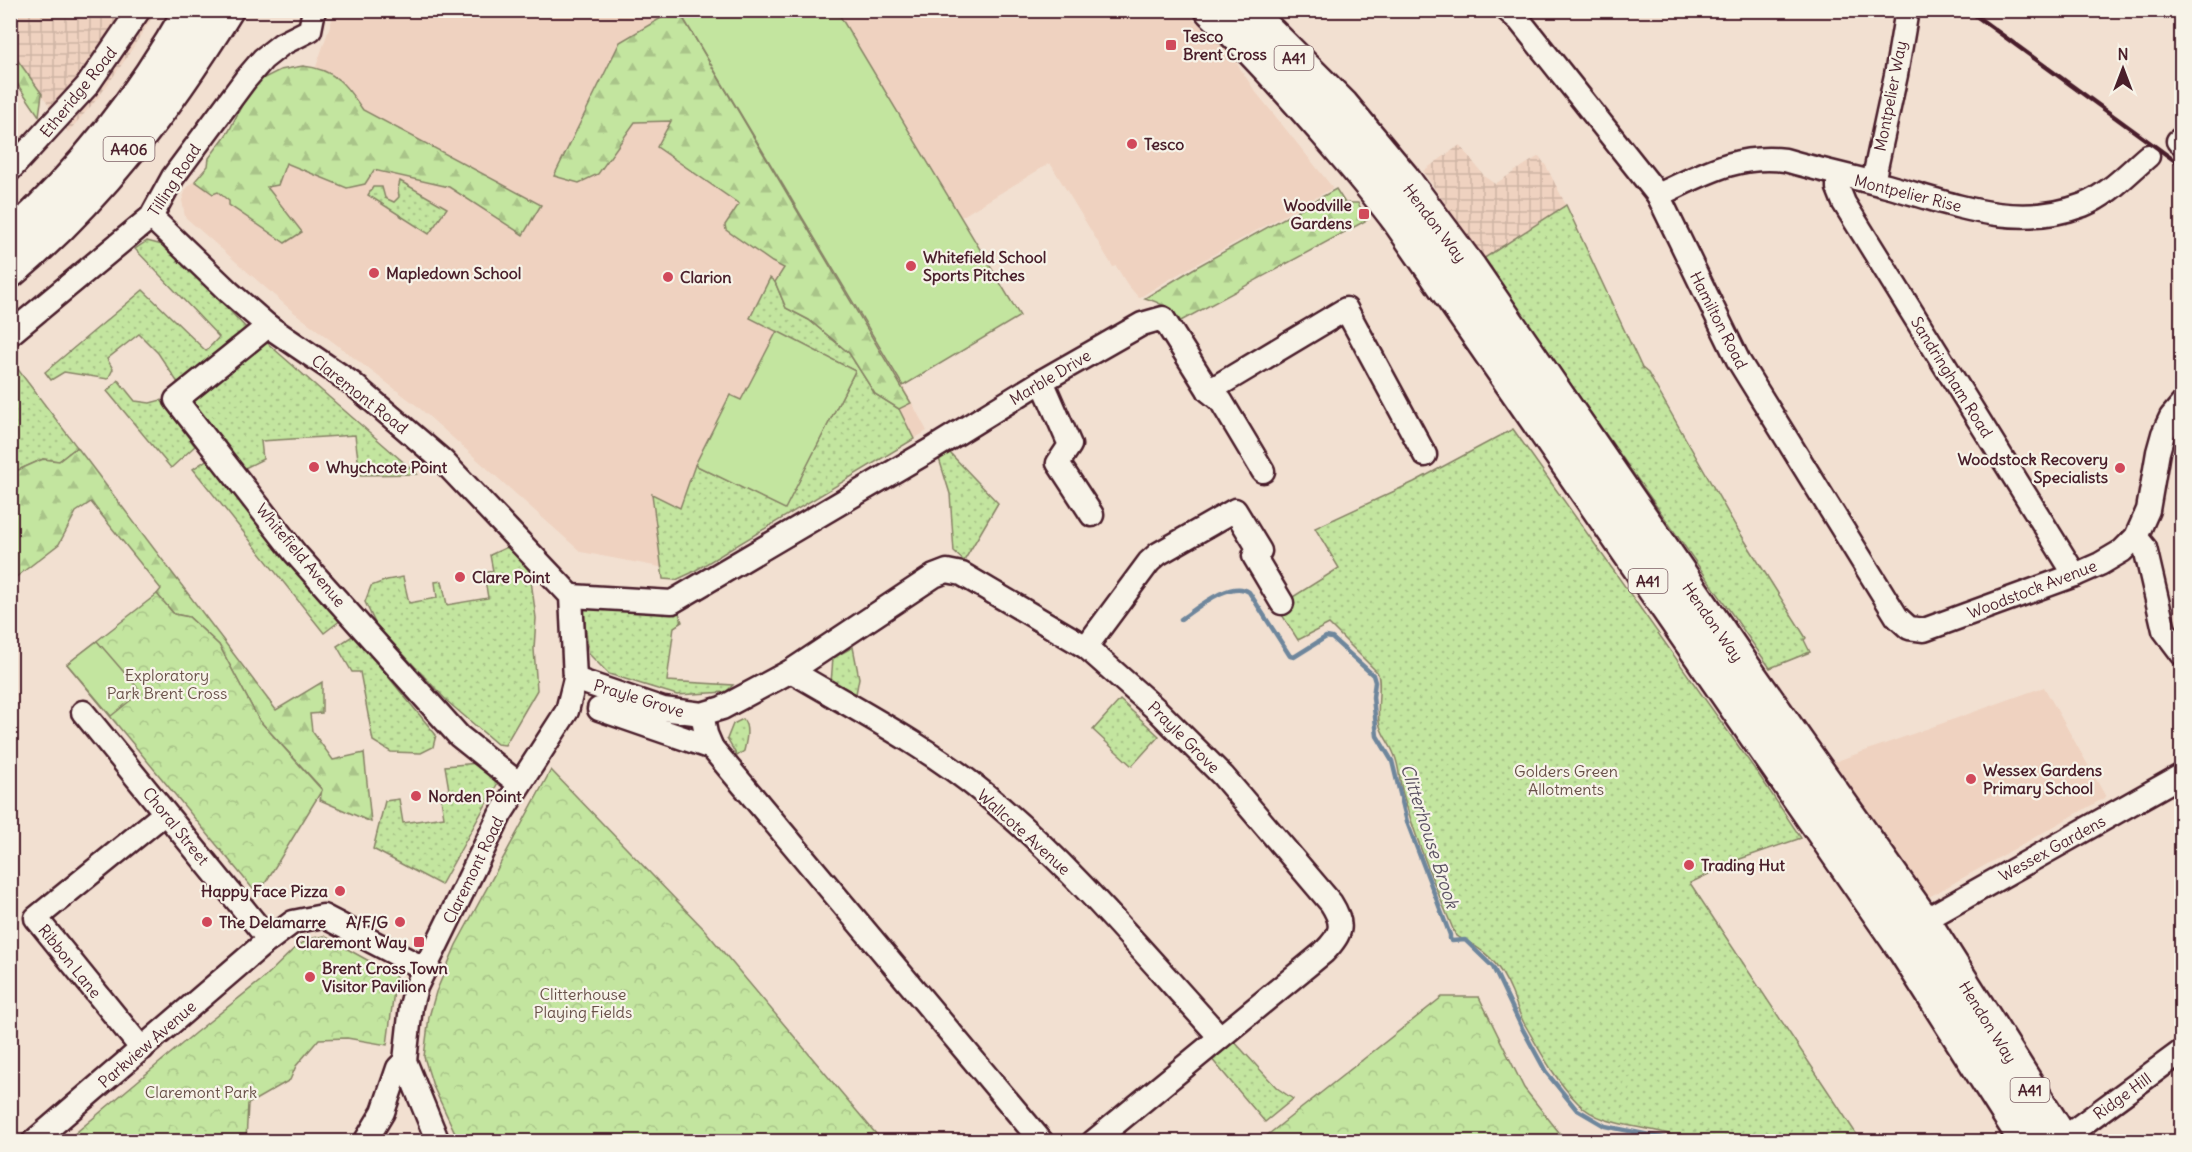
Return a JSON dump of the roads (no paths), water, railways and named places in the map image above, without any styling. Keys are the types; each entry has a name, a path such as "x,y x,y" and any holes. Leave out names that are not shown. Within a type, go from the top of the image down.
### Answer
{"highway":[{"name":"A406","path":"10,239 68,182 117,123 162,59 191,10"},
{"name":"A406","path":"10,271 75,209 136,140 184,76 225,10"},
{"name":"Hendon Way","path":"1212,10 1284,82 1377,190 1393,212 1905,950 2027,1142"},
{"name":"Hendon Way","path":"1246,10 1342,106 1402,178 1470,269 1737,658 1923,921 2062,1141"},
{"name":"A41","path":"1273,10 1342,106"}],"street":[{"name":"Etheridge Road","path":"10,170 87,86 140,10"},
{"name":"Tilling Road","path":"10,334 151,217 173,177 245,80 263,59 282,44 310,30 314,10"},
{"name":"Hamilton Road","path":"1507,10 1519,21 1658,195 1738,360 1767,410 1897,617 1909,628 1924,630"},
{"name":"Montpelier Way","path":"1873,182 1896,75 1906,10"},
{"name":"Montpelier Rise","path":"1658,195 1728,164 1742,160 1770,158 1873,182 1986,213 2008,217 2034,216 2062,212 2085,205 2118,183 2148,156"},
{"name":"Sandringham Road","path":"1838,175 1838,188 1845,203 2075,575"},
{"name":"Claremont Road","path":"151,217 268,326 353,384 443,461 571,596 576,679 567,711 518,783 500,815 425,969 411,1006 405,1060 438,1142"},
{"path":"1263,471 1221,401 1209,391 1346,309 1425,455"},
{"name":"Marble Drive","path":"571,596 672,602 1042,381 1142,324 1163,318 1209,391"},
{"name":"Whitefield Avenue","path":"268,326 176,400 295,553 459,736 518,783"},
{"path":"1042,381 1070,445 1058,463 1092,514"},
{"name":"Woodstock Avenue","path":"1924,630 2075,575 2122,551 2136,537 2148,510 2157,452 2171,417 2181,404"},
{"path":"1086,647 1149,562 1158,554 1235,510 1260,551 1254,556 1282,603"},
{"path":"2136,537 2145,548 2164,630 2181,654"},
{"name":"Prayle Grove","path":"576,679 663,709 702,714 722,708 791,671 933,576 947,571 962,574 1086,647 1157,710 1223,776 1324,895 1337,914 1341,927 1336,940 1093,1142"},
{"name":"Wallcote Avenue","path":"791,671 925,750 985,794 1048,849 1220,1037"},
{"path":"599,709 712,748"},
{"name":"Choral Street","path":"82,712 165,813 265,943"},
{"name":"Prayle Grove","path":"702,714 706,734 712,748 1042,1142"},
{"name":"Wessex Gardens","path":"1923,921 2181,775"},
{"name":"Ribbon Lane","path":"142,1049 36,918 165,813"},
{"path":"265,943 293,922 323,916 425,969"},
{"name":"Parkview Avenue","path":"33,1142 265,943"},
{"name":"Ridge Hill","path":"2062,1141 2181,1051"},
{"path":"365,1142 383,1112 398,1068 405,1060"}],"waterway":[{"name":"Clitterhouse Brook","path":"1181,619 1224,592 1242,589 1249,592 1290,656 1294,657 1326,637 1332,638 1373,675 1377,736 1392,761 1407,822 1450,939 1452,941 1465,940 1493,967 1546,1072 1576,1109 1605,1126 1669,1139 1673,1142"}],"railway":[{"path":"1968,10 2182,166"}],"place":[{"name":"Tesco Brent Cross","path":"1171,45"},
{"name":"Tesco","path":"1132,144"},
{"name":"Woodville Gardens","path":"1364,214"},
{"name":"Whitefield School Sports Pitches","path":"911,266"},
{"name":"Mapledown School","path":"374,273"},
{"name":"Clarion","path":"668,277"},
{"name":"Whychcote Point","path":"314,467"},
{"name":"Woodstock Recovery Specialists","path":"2120,468"},
{"name":"Clare Point","path":"460,577"},
{"name":"Wessex Gardens Primary School","path":"1971,779"},
{"name":"Norden Point","path":"416,796"},
{"name":"Trading Hut","path":"1689,865"},
{"name":"Happy Face Pizza","path":"340,891"},
{"name":"The Delamarre","path":"207,922"},
{"name":"A/F/G","path":"400,922"},
{"name":"Claremont Way","path":"419,942"},
{"name":"Brent Cross Town Visitor Pavilion","path":"310,977"}],"park label":[{"name":"Exploratory Park Brent Cross","path":"167,684"},
{"name":"Golders Green Allotments","path":"1566,780"},
{"name":"Clitterhouse Playing Fields","path":"583,1003"},
{"name":"Claremont Park","path":"201,1092"}]}
